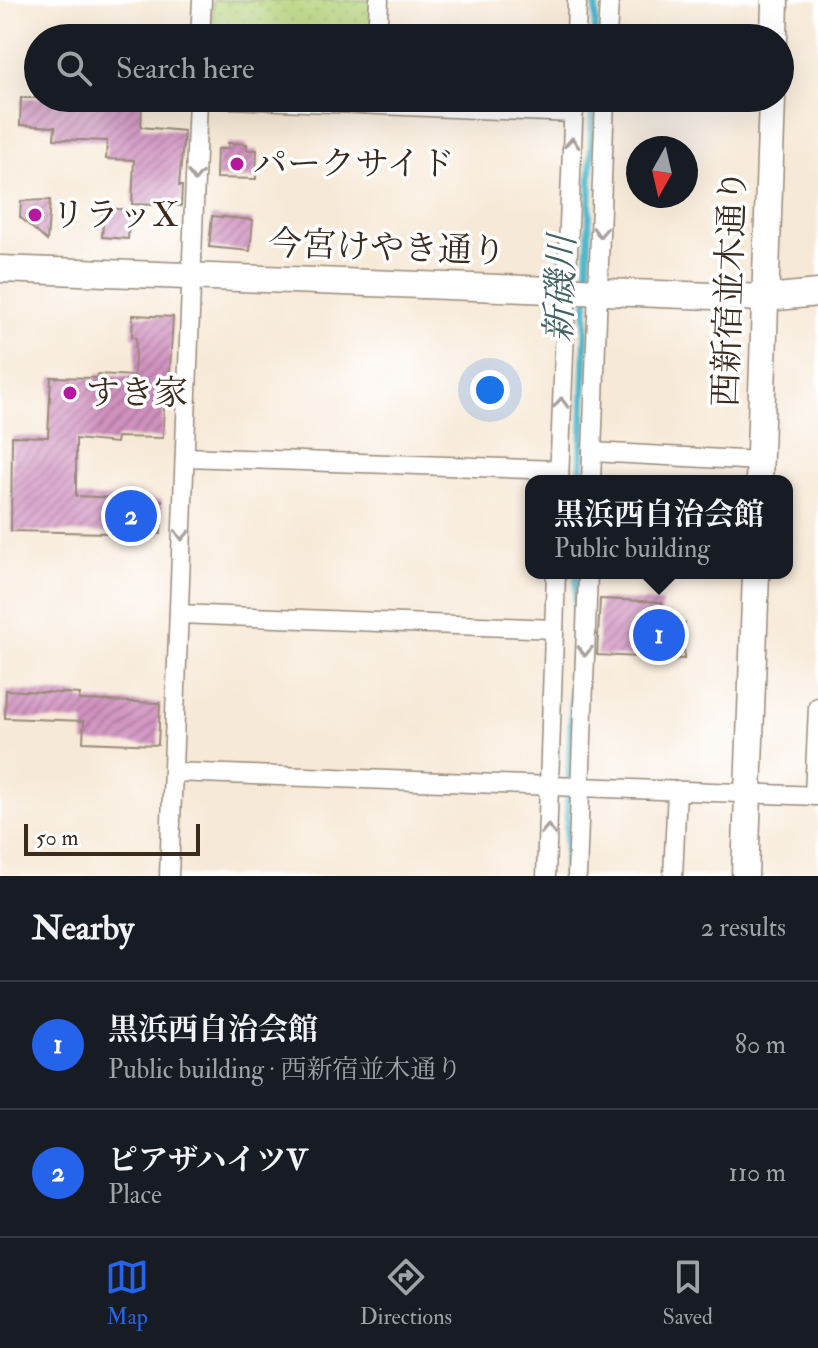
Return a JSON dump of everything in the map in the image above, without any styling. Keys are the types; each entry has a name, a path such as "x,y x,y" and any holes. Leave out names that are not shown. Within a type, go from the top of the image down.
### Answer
{"street":[{"path":"201,24 202,0"},
{"path":"378,24 379,0"},
{"path":"576,24 577,0"},
{"path":"608,24 609,0"},
{"path":"774,24 775,0"},
{"path":"169,876 197,112"},
{"path":"185,457 559,475 574,112"},
{"path":"591,475 604,112"},
{"name":"西新宿並木通り","path":"760,471 772,112"},
{"name":"今宮けやき通り","path":"0,269 766,298 818,293"},
{"path":"592,452 760,471"},
{"path":"546,876 556,579"},
{"path":"577,876 588,579"},
{"path":"745,876 756,579"},
{"path":"179,614 554,629"},
{"path":"174,772 816,796 818,707"},
{"path":"673,876 677,790"}],"green space":[{"path":"213,0 376,0 375,24 212,24"}],"building":[{"path":"21,98 24,98 24,112 142,112 141,127 184,131 179,186 182,186 181,206 132,204 134,160 106,159 107,141 54,139 55,127 20,125"},
{"name":"パークサイド","path":"228,143 247,144 247,150 257,150 256,179 216,178 217,149 228,149"},
{"path":"50,200 47,241 20,217 21,201"},
{"path":"104,208 130,210 128,239 102,237"},
{"path":"212,216 253,220 250,251 209,247"},
{"path":"133,315 173,317 163,438 117,437 116,443 76,439 76,496 162,500 161,534 11,531 12,436 48,437 51,377 96,378 97,374 134,376 136,338 132,337"},
{"path":"600,599 662,602 661,622 685,623 684,659 597,655"},
{"path":"6,690 80,694 79,700 160,703 158,745 83,742 84,721 5,718"}],"waterway":[{"name":"新磯川","path":"595,24 596,0"},
{"name":"新磯川","path":"581,475 593,112"},
{"name":"新磯川","path":"565,876 577,579"}],"place":[{"name":"パークサイド","path":"237,164"},
{"name":"リラッX","path":"35,215"},
{"name":"すき家","path":"70,393"},
{"name":"ピアザハイツV","path":"131,516"},
{"name":"黒浜西自治会館","path":"659,635"}]}
